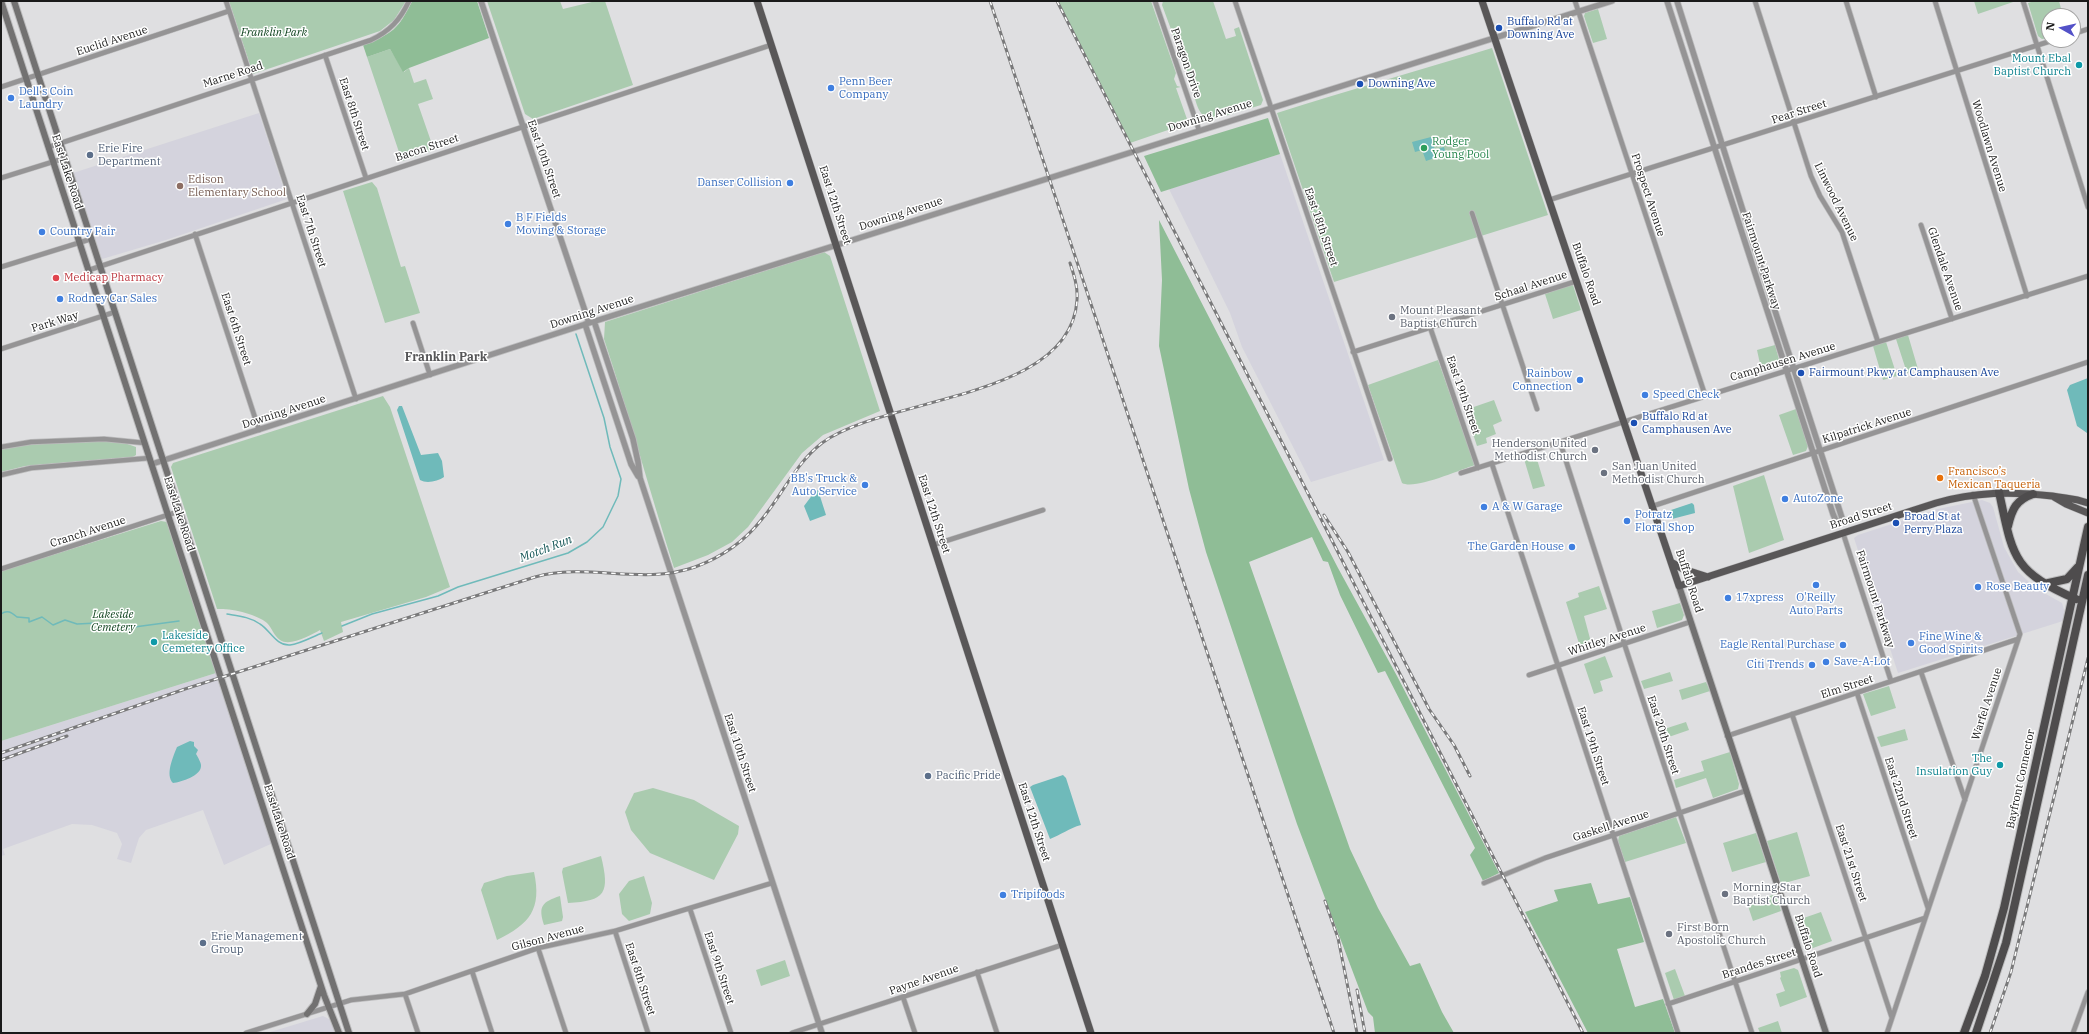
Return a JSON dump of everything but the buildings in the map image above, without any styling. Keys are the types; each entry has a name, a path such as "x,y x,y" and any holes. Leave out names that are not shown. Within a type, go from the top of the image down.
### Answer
{"highway":[{"path":"1999,492 2007,531 2013,550 2021,564 2043,584 2082,602"},
{"path":"2007,531 2011,512 2015,505 2022,499 2034,494"},
{"name":"Bayfront Connector","path":"1964,1033 1985,976 2004,908 2088,527"},
{"path":"2043,584 2067,580 2080,565"},
{"name":"Bayfront Connector","path":"1976,1033 2012,920 2088,575"}],"main road":[{"name":"East Lake Road","path":"1,1 328,1007 339,1033"},
{"name":"East Lake Road","path":"14,1 349,1033"},
{"name":"East 12th Street","path":"757,1 1091,1033"},
{"name":"Buffalo Road","path":"1482,1 1625,421 1745,791 1826,1033"},
{"name":"Broad Street","path":"1679,586 1947,500 1973,494 1999,492 2069,497 2088,504"},
{"name":"Broad Street","path":"2054,497 2066,504 2088,513"},
{"path":"1671,562 1683,569 1708,577"},
{"path":"307,1014 315,1004 321,985"}],"street":[{"name":"East 7th Street","path":"226,1 356,399"},
{"name":"Marne Road","path":"49,147 324,55 382,34 396,23 409,1"},
{"name":"East 10th Street","path":"481,1 589,323 631,464 640,478"},
{"name":"Paragon Drive","path":"1155,1 1199,130"},
{"name":"East 18th Street","path":"1235,1 1390,459"},
{"name":"Prospect Avenue","path":"1575,1 1706,395"},
{"name":"Downing Avenue","path":"151,461 163,461 589,323 1612,1"},
{"name":"Fairmount Parkway","path":"1668,1 1813,453 1836,521 1841,522"},
{"name":"Fairmount Parkway","path":"1677,1 1842,518 1841,522 1843,533 1891,681"},
{"name":"Linwood Avenue","path":"1755,1 1793,123 1816,187 1837,222 1847,244 1878,342"},
{"path":"1846,1 1876,97"},
{"name":"Woodlawn Avenue","path":"1935,1 2027,296"},
{"path":"2024,1 2088,206"},
{"name":"Euclid Avenue","path":"1,87 229,11"},
{"name":"Bacon Street","path":"89,270 771,44"},
{"name":"Pear Street","path":"1550,200 2041,44"},
{"name":"East 8th Street","path":"324,55 366,178"},
{"path":"1,178 65,158"},
{"path":"1472,213 1538,409"},
{"name":"Glendale Avenue","path":"1921,225 1952,319"},
{"name":"East 6th Street","path":"195,234 259,430"},
{"path":"1,267 91,239"},
{"name":"Camphausen Avenue","path":"1462,473 2088,276"},
{"name":"Schaal Avenue","path":"1353,352 1577,281"},
{"name":"Park Way","path":"1,349 115,312"},
{"path":"413,323 430,375"},
{"name":"East 10th Street","path":"589,323 633,439 640,478 822,1033"},
{"name":"East 19th Street","path":"1430,327 1478,468"},
{"name":"Kilpatrick Avenue","path":"1652,506 2088,362"},
{"path":"1,447 31,442 104,439 145,443"},
{"name":"East 20th Street","path":"1560,442 1624,643 1752,1033"},
{"path":"1,475 31,468 151,461"},
{"name":"East 19th Street","path":"1492,464 1678,1033"},
{"name":"Warfel Avenue","path":"1887,1033 2020,634 1973,494"},
{"path":"933,545 1043,510"},
{"name":"Cranch Avenue","path":"2,567 169,516 180,511"},
{"name":"Whitley Avenue","path":"1529,675 1690,622"},
{"name":"Elm Street","path":"1727,736 2018,639"},
{"path":"1921,672 1965,800"},
{"name":"East 22nd Street","path":"1857,693 1928,908"},
{"name":"East 21st Street","path":"1792,714 1892,1018"},
{"name":"Gaskell Avenue","path":"1484,883 1519,867 1613,834 1745,791"},
{"name":"Gilson Avenue","path":"246,1033 340,1003 358,999 405,994 538,948 615,931 772,883"},
{"name":"East 9th Street","path":"690,909 731,1033"},
{"name":"Brandes Street","path":"1668,1004 1925,918"},
{"name":"East 8th Street","path":"615,931 648,1033"},
{"name":"Payne Avenue","path":"792,1033 1062,944"},
{"path":"538,948 566,1033"},
{"path":"472,971 492,1033"},
{"path":"977,972 997,1033"},
{"path":"2073,1033 2088,992"},
{"path":"405,994 418,1033"},
{"path":"904,997 915,1033"}],"shaded area":[{"name":"Edison Elementary School","path":"259,113 287,199 166,240 102,259 73,173"},
{"path":"1280,154 1384,460 1311,482 1242,347 1230,313 1169,189"},
{"path":"1982,500 1990,503 1993,507 2004,547 2018,572 2037,589 2062,603 2065,613 2063,621 1898,673 1854,538 1858,535 1938,509"},
{"path":"216,673 273,843 224,865 203,810 146,830 139,838 131,863 117,859 122,844 117,833 92,825 72,824 3,849 5,855 1,856 1,741"},
{"path":"323,1016 329,1019 335,1033 267,1033"}],"green space":[{"name":"Franklin Park","path":"229,1 406,1 394,20 380,31 253,74"},
{"path":"412,1 477,1 489,38 409,68 403,72 390,49 367,57 363,45 394,29 403,18"},
{"path":"487,1 560,1 563,9 596,1 605,1 633,85 533,119 525,114"},
{"path":"1057,1 1151,1 1176,73 1174,79 1177,86 1181,87 1176,88 1187,119 1181,129 1168,130 1130,143"},
{"path":"1163,1 1213,1 1226,39 1236,36 1234,29 1239,27 1263,100 1261,105 1215,119 1209,119 1204,116 1198,107 1191,83 1192,80 1185,67 1162,5"},
{"path":"1974,1 2016,1 1978,14"},
{"path":"2034,1 2059,1 2061,8 2041,8 2041,38 2038,36 2028,3"},
{"path":"1598,9 1607,39 1593,43 1584,16 1585,13"},
{"path":"1492,48 1548,215 1334,282 1277,113"},
{"path":"390,49 404,72 409,68 414,83 426,79 433,99 418,104 434,150 402,161 367,57"},
{"path":"1268,118 1280,154 1161,192 1144,156"},
{"path":"372,182 377,188 401,267 405,266 420,313 385,323 343,191"},
{"path":"1159,220 1338,568 1397,676 1499,873 1483,881 1470,855 1475,848 1385,671 1378,673 1340,595 1328,562 1323,561 1312,537 1249,562 1350,849 1378,908 1410,966 1420,963 1442,1012 1454,1033 1375,1033 1373,1017 1368,1012 1297,824 1206,552 1189,489 1159,346 1162,280"},
{"path":"824,252 830,256 880,411 823,435 802,453 748,527 732,542 708,555 674,568 604,339 605,322"},
{"path":"1573,285 1581,310 1553,319 1545,294"},
{"path":"1908,335 1918,369 1907,373 1896,339"},
{"path":"1886,342 1897,376 1883,380 1873,346"},
{"path":"1775,345 1781,367 1762,373 1757,350"},
{"path":"1438,360 1475,465 1427,482 1417,484 1402,483 1368,385"},
{"path":"383,396 390,407 450,587 426,597 341,622 343,632 324,641 320,630 300,640 284,642 278,638 267,623 257,617 236,611 217,609 171,467 173,463"},
{"path":"1494,400 1502,421 1493,425 1496,434 1486,438 1487,443 1477,446 1465,410"},
{"path":"1796,409 1808,446 1806,451 1793,455 1779,415"},
{"path":"116,440 136,447 136,455 133,457 25,466 1,472 1,449 25,444"},
{"path":"1536,456 1545,486 1533,489 1524,459"},
{"path":"1764,475 1784,540 1749,553 1733,486"},
{"name":"Lakeside Cemetery","path":"161,521 167,522 216,673 1,741 1,571"},
{"path":"1599,586 1607,609 1584,616 1592,646 1581,650 1566,602 1579,597 1578,593"},
{"path":"1680,603 1684,615 1682,620 1657,628 1652,611"},
{"path":"1605,656 1613,677 1600,681 1603,691 1594,694 1584,664"},
{"path":"1670,672 1673,681 1644,689 1641,681"},
{"path":"1706,682 1710,691 1682,700 1679,690"},
{"path":"1889,686 1896,708 1871,716 1863,694"},
{"path":"1686,722 1689,730 1660,740 1658,731"},
{"path":"1905,729 1908,740 1881,747 1877,737"},
{"path":"1730,752 1739,784 1738,789 1713,798 1706,778 1676,788 1674,780 1704,771 1701,761"},
{"path":"653,788 694,800 739,826 738,834 714,880 650,853 631,830 625,812 634,793"},
{"path":"1676,817 1686,843 1625,862 1618,841 1619,836"},
{"path":"1797,832 1810,876 1781,884 1767,841"},
{"path":"1756,833 1766,862 1732,872 1723,843"},
{"path":"601,856 605,879 605,887 602,893 598,897 590,900 568,903 562,872 563,868"},
{"path":"534,872 536,896 535,906 531,914 518,928 497,940 481,890 484,883 507,876"},
{"path":"644,876 652,903 650,914 629,921 622,914 619,894 629,881"},
{"path":"1591,883 1598,904 1630,897 1644,942 1617,949 1635,1007 1663,999 1675,1033 1588,1033 1525,912 1558,901 1554,890"},
{"path":"1776,894 1781,911 1753,921 1747,903"},
{"path":"560,896 563,917 562,921 544,925 541,913 543,906 549,900"},
{"path":"1821,912 1832,941 1805,951 1795,921"},
{"path":"785,960 790,976 761,986 756,970"},
{"path":"1794,968 1798,970 1807,997 1780,1007 1776,994 1785,991 1780,978 1780,972"},
{"path":"1675,969 1685,996 1674,1000 1665,973"},
{"path":"1778,1021 1782,1033 1760,1033 1758,1028"}],"water":[{"name":"Rodger Young Pool","path":"1431,137 1435,150 1444,147 1446,154 1426,161 1422,150 1415,152 1412,142"},
{"path":"2088,378 2087,433 2077,426 2067,390 2070,385"},
{"path":"399,406 402,406 421,455 438,453 442,461 444,477 439,480 426,482 420,480 397,410"},
{"path":"818,490 826,515 810,521 804,506"},
{"path":"1692,503 1694,505 1695,513 1672,519 1669,513 1671,510"},
{"path":"190,741 194,742 194,746 198,750 196,754 201,764 200,769 190,778 173,783 171,780 170,771 177,747"},
{"path":"1063,775 1066,778 1081,825 1050,839 1030,787"}],"waterway":[{"name":"Motch Run","path":"342,626 372,614 438,596 458,587 568,553 587,542 603,527 618,496 621,479 610,447 604,418 576,334"},
{"name":"Motch Run","path":"1,614 10,612 17,617 29,618 29,622 42,617 53,625 65,620 77,624 97,623 106,627 127,628 179,621"},
{"name":"Motch Run","path":"227,614 244,617 256,622 285,645 298,643 322,633"}],"railway":[{"path":"990,1 1334,1033"},
{"path":"1057,1 1583,1033"},
{"path":"1,753 185,689 535,577 555,573 575,572 635,575 655,574 675,572 705,563 732,548 755,527 770,509 804,460 822,443 851,427 971,391 1011,377 1044,358 1067,333 1077,300 1076,286 1070,263"},
{"path":"1324,515 1348,552 1429,709 1454,745 1470,776"},
{"path":"1990,1033 2011,972 2088,658"},
{"path":"1,760 67,736"},
{"path":"1325,901 1338,938 1357,1033"},
{"path":"1357,990 1365,1033"}],"place":[{"name":"Buffalo Rd at Downing Ave","path":"1499,28"},
{"name":"Mount Ebal Baptist Church","path":"2079,65"},
{"name":"Downing Ave","path":"1360,84"},
{"name":"Penn Beer Company","path":"831,88"},
{"name":"Dell's Coin Laundry","path":"11,98"},
{"name":"Rodger Young Pool","path":"1424,148"},
{"name":"Erie Fire Department","path":"90,155"},
{"name":"Danser Collision","path":"790,183"},
{"name":"Edison Elementary School","path":"180,186"},
{"name":"B F Fields Moving & Storage","path":"508,224"},
{"name":"Country Fair","path":"42,232"},
{"name":"Medicap Pharmacy","path":"56,278"},
{"name":"Rodney Car Sales","path":"60,299"},
{"name":"Mount Pleasant Baptist Church","path":"1392,317"},
{"name":"Fairmount Pkwy at Camphausen Ave","path":"1801,373"},
{"name":"Rainbow Connection","path":"1580,380"},
{"name":"Speed Check","path":"1645,395"},
{"name":"Buffalo Rd at Camphausen Ave","path":"1634,423"},
{"name":"Henderson United Methodist Church","path":"1595,450"},
{"name":"San Juan United Methodist Church","path":"1604,473"},
{"name":"Francisco’s Mexican Taqueria","path":"1940,478"},
{"name":"BB's Truck & Auto Service","path":"865,485"},
{"name":"AutoZone","path":"1785,499"},
{"name":"A & W Garage","path":"1484,507"},
{"name":"Potratz Floral Shop","path":"1627,521"},
{"name":"Broad St at Perry Plaza","path":"1896,523"},
{"name":"The Garden House","path":"1572,547"},
{"name":"O'Reilly Auto Parts","path":"1816,585"},
{"name":"Rose Beauty","path":"1978,587"},
{"name":"17xpress","path":"1728,598"},
{"name":"Lakeside Cemetery Office","path":"154,642"},
{"name":"Fine Wine & Good Spirits","path":"1911,643"},
{"name":"Eagle Rental Purchase","path":"1843,645"},
{"name":"Save-A-Lot","path":"1826,662"},
{"name":"Citi Trends","path":"1812,665"},
{"name":"The Insulation Guy","path":"2000,765"},
{"name":"Pacific Pride","path":"928,776"},
{"name":"Morning Star Baptist Church","path":"1725,894"},
{"name":"Tripifoods","path":"1003,895"},
{"name":"First Born Apostolic Church","path":"1669,934"},
{"name":"Erie Management Group","path":"203,943"}],"district":[{"name":"Franklin Park","path":"446,358"}]}
